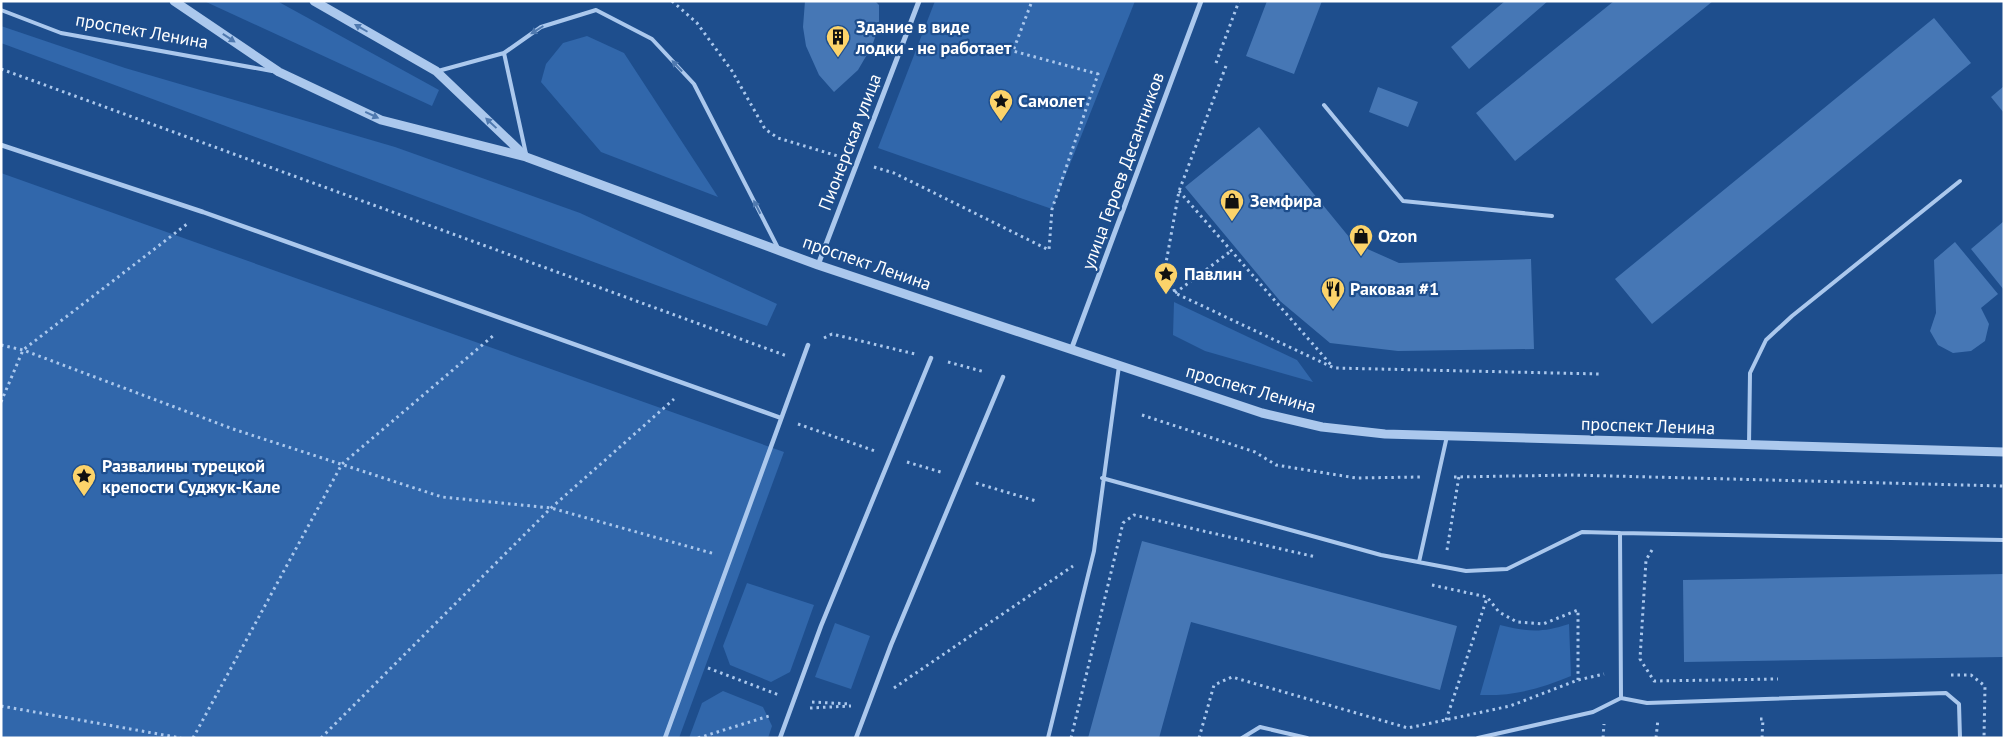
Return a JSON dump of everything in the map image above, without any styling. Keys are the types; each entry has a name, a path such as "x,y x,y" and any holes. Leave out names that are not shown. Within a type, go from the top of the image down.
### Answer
{"street":[{"name":"проспект Ленина","path":"174,1 279,72 381,120 526,157 818,265 1262,413 1322,427 1385,434 2004,452"},
{"name":"проспект Ленина","path":"314,1 436,72 526,157"},
{"name":"Пионерская улица","path":"818,265 918,1"},
{"name":"улица Героев Десантников","path":"1071,350 1201,1"},
{"path":"1,145 203,212 781,418"},
{"path":"666,738 808,345"},
{"path":"780,738 821,626 931,358"},
{"path":"856,738 891,645 1003,377"}],"lane":[{"name":"проспект Ленина","path":"1,10 61,32 279,72"},
{"path":"436,72 504,54 541,26 596,10 652,39 694,84 779,250"},
{"path":"504,54 526,157"},
{"path":"1324,106 1403,201 1552,216"},
{"path":"1749,445 1750,372 1766,340 1792,316 1960,180"},
{"path":"1048,738 1094,551 1102,478 1119,366"},
{"path":"1419,562 1447,436"},
{"path":"1102,478 1381,555 1466,571 1507,569 1582,532 2004,540"},
{"path":"1620,533 1621,698"},
{"path":"1478,738 1593,712 1621,698 1647,703 1946,693 1959,704 1960,738"},
{"path":"1242,738 1260,727 1307,738"}],"path":[{"path":"1032,1 1013,51 1098,74 1052,209 1049,250"},
{"path":"1216,62 1239,1"},
{"path":"1226,66 1179,191 1166,263 1175,293 1334,368 1600,374"},
{"path":"1,69 801,362"},
{"path":"1179,191 1334,368"},
{"path":"1,402 23,350 203,212"},
{"path":"1175,293 1231,250"},
{"path":"193,738 342,464 509,321"},
{"path":"808,345 832,334 1003,377"},
{"path":"1,345 23,350 233,429 442,496 550,508 730,558"},
{"path":"320,738 550,508 689,386"},
{"path":"1142,415 1255,452 1276,465 1356,478 1572,475 2004,486"},
{"path":"781,418 890,456 1036,501"},
{"path":"1441,587 1459,476"},
{"path":"1071,738 1123,523 1134,515 1318,558"},
{"path":"1657,543 1646,560 1640,659 1654,682 1783,679"},
{"path":"1424,583 1487,597 1499,612 1517,622 1543,624 1578,610 1578,680"},
{"path":"1446,720 1487,597"},
{"path":"1199,738 1214,685 1232,677 1408,728 1510,706 1578,680 1621,671 1643,664"},
{"path":"1941,675 1971,675 1985,686 1984,738"},
{"path":"1,706 181,738"}],"shaded area":[{"path":"204,1 277,1 439,90 432,106"},
{"path":"935,1 1135,1 1052,209 878,148"},
{"path":"1,26 125,68 395,147 580,213 777,304 767,326 1,43"},
{"path":"587,36 624,53 718,197 601,152 541,82 546,64 563,43"},
{"path":"1,173 784,452 679,738 1,738"},
{"path":"1174,302 1297,360 1313,382 1205,351 1173,335"},
{"path":"747,583 814,605 790,672 771,682 730,665 723,646"},
{"path":"835,623 870,636 851,689 815,677"},
{"path":"1569,624 1571,676 1527,691 1480,695 1500,625 1519,629 1543,630"},
{"path":"723,691 763,707 772,726 768,738 689,738 702,703"}],"building":[{"name":"Здание в виде лодки - не работает","path":"805,1 875,1 879,5 879,26 872,46 858,70 834,92 819,75 806,46 803,27"},
{"path":"1267,1 1322,1 1294,74 1246,56"},
{"path":"1505,1 1548,1 1469,69 1451,47"},
{"path":"1614,1 1713,1 1515,161 1476,113"},
{"path":"1934,18 1971,63 1652,324 1615,279"},
{"path":"2004,86 2004,113 1991,97"},
{"path":"1378,87 1418,102 1408,127 1369,112"},
{"path":"1259,127 1354,243 1399,263 1531,259 1534,349 1398,351 1330,343 1280,301 1185,187"},
{"path":"2004,221 2004,290 1971,249"},
{"path":"1955,242 1998,294 1981,308 1989,324 1985,341 1971,351 1953,353 1938,345 1930,331 1936,313 1934,260"},
{"path":"1142,541 1457,626 1440,690 1191,622 1159,738 1088,738"},
{"path":"2004,574 2004,657 1684,662 1683,580"}],"place":[{"name":"Здание в виде лодки - не работает","path":"838,58"},
{"name":"Самолет","path":"1001,122"},
{"name":"Земфира","path":"1232,222"},
{"name":"Ozon","path":"1361,257"},
{"name":"Павлин","path":"1166,295"},
{"name":"Раковая #1","path":"1333,310"},
{"name":"Развалины турецкой крепости Суджук-Кале","path":"84,497"}]}
